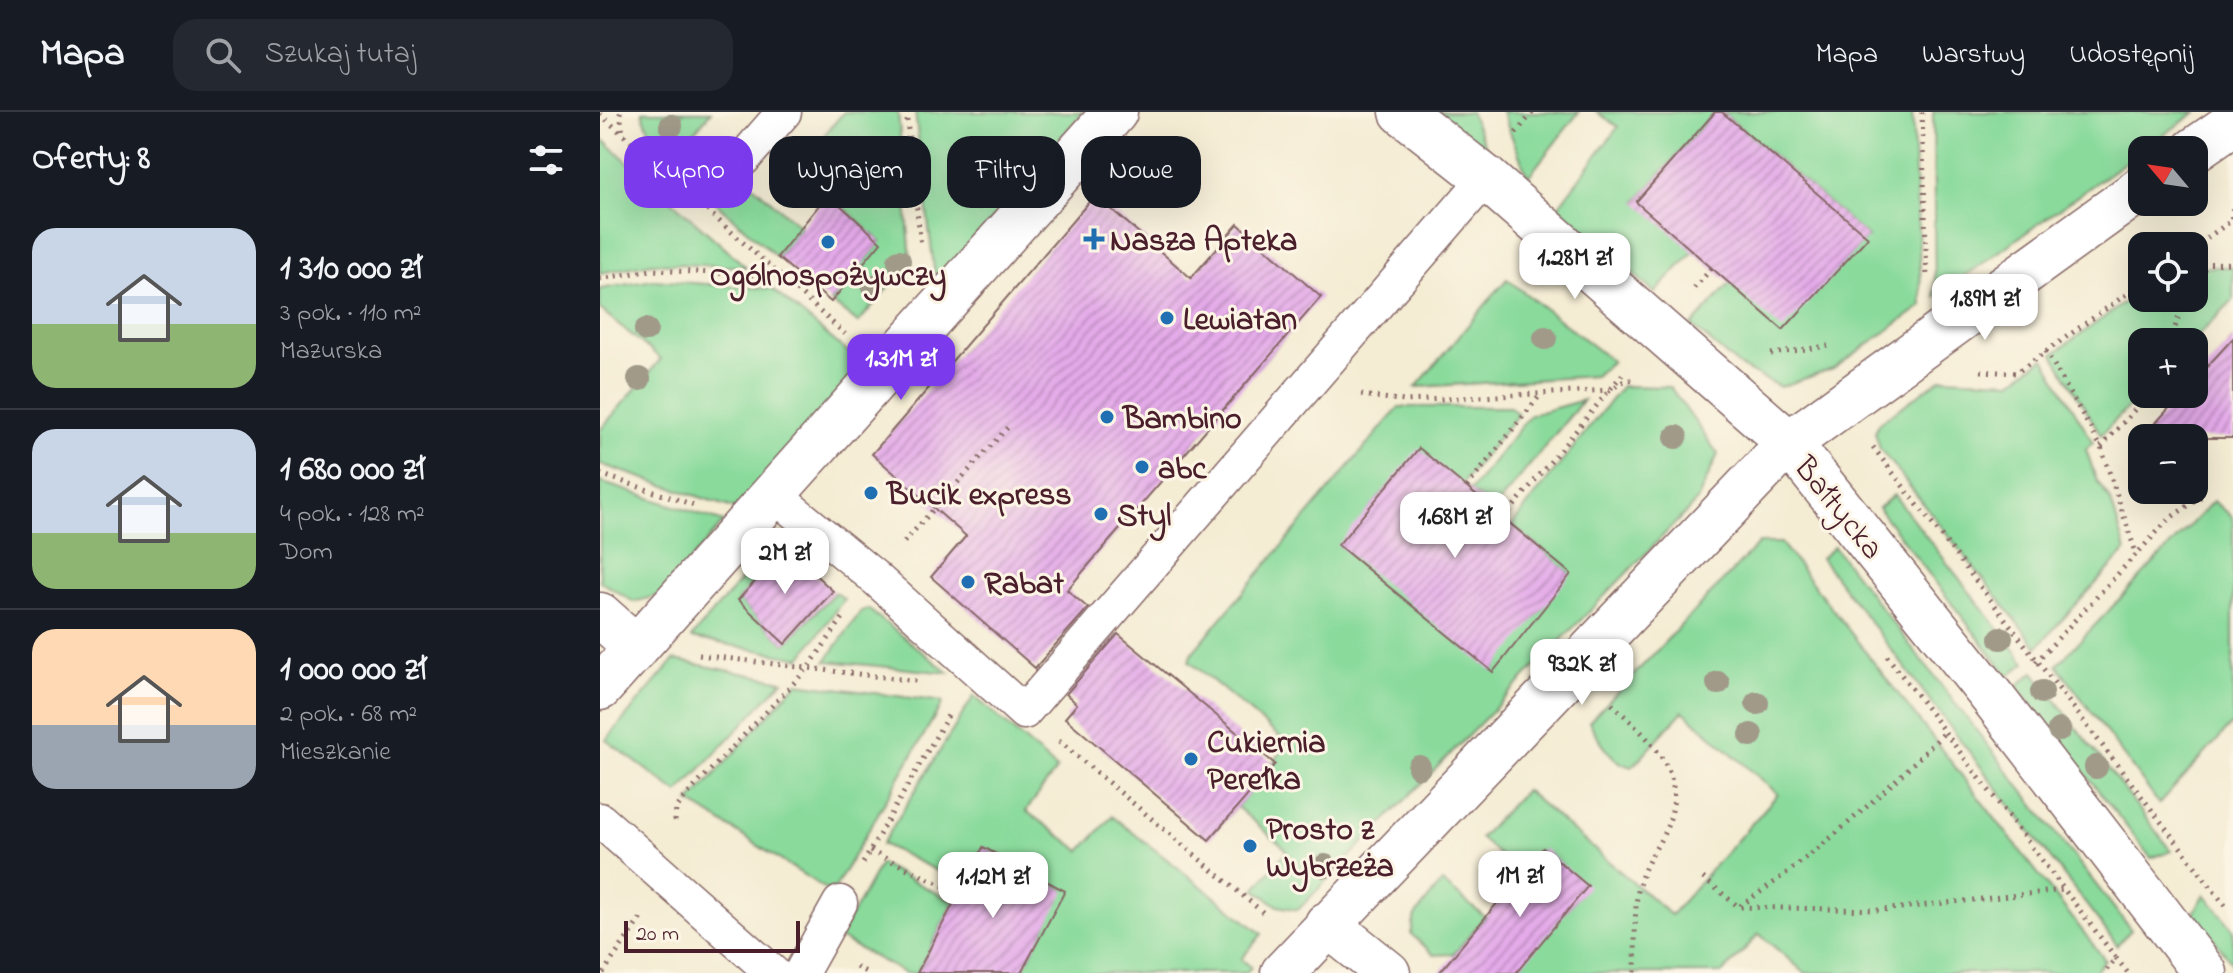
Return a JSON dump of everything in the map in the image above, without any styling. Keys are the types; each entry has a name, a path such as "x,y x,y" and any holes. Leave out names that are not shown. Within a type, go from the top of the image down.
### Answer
{"street":[{"path":"600,688 1115,112"},
{"name":"Bałtycka","path":"1402,112 1486,178 1789,443 1993,698 2205,973"},
{"path":"2208,140 2233,123"},
{"path":"1283,973 1789,443 2128,198"},
{"path":"600,615 636,647"},
{"path":"1327,924 1388,973"}],"lane":[{"path":"753,148 784,112"},
{"path":"761,509 873,576 971,679 1024,712 1486,178"},
{"path":"600,820 773,973"},
{"path":"801,973 840,903"}],"path":[{"path":"620,112 623,134"},
{"path":"906,112 930,319"},
{"path":"1514,136 1533,112"},
{"path":"1922,112 1928,293"},
{"path":"600,114 884,370"},
{"path":"2208,237 2231,221 2233,207"},
{"path":"2208,264 2233,263"},
{"path":"600,279 652,270 780,276"},
{"path":"1972,371 2016,373 2128,293"},
{"path":"1504,518 1659,329"},
{"path":"2046,351 2101,447 2136,553"},
{"path":"1467,487 1541,394"},
{"path":"1405,401 1415,400"},
{"path":"2101,447 2136,408"},
{"path":"676,809 808,668 873,576 1008,427"},
{"path":"1865,437 2233,916"},
{"path":"600,474 761,509"},
{"path":"1993,698 2037,662 2169,519 2191,504"},
{"path":"1877,644 2128,973"},
{"path":"636,647 808,668 971,679 840,903"},
{"path":"1603,695 1654,744 1670,771 1673,787 1669,823 1639,887 1635,973"},
{"path":"1024,712 1278,925"},
{"path":"1739,907 1783,877 1881,795 1944,733"},
{"path":"870,851 959,893"},
{"path":"1703,878 1739,907 1882,910 2064,890"},
{"path":"603,973 668,880"},
{"path":"2104,973 2116,958"}],"green space":[{"path":"642,112 711,112 693,133 696,136 651,136"},
{"path":"844,112 898,112 900,136 823,136"},
{"path":"915,112 1083,112 1063,136 947,136 947,208 1002,208 936,286 927,208 931,208 931,136 918,136"},
{"path":"1432,112 1470,112 1492,160"},
{"path":"1502,112 1579,112 1528,177"},
{"path":"1597,112 1715,112 1637,201 1694,251 1655,293 1558,207 1618,127"},
{"path":"1722,112 1912,112 1922,306 1833,369 1780,387 1739,366 1692,326 1730,283 1868,237"},
{"path":"1933,112 2196,112 2162,136 2128,136 2128,160 1935,297"},
{"path":"600,137 624,158 624,208 680,208 746,267 652,263 600,273"},
{"path":"753,185 769,199 769,208 779,208 801,227 777,257 722,208 753,208"},
{"path":"844,208 906,208 911,260 858,323 831,302 881,242"},
{"path":"2208,267 2233,267 2233,300 2206,328 2128,328 2128,407 2101,435 2053,354 2128,300 2128,312 2208,312"},
{"path":"1507,279 1612,361 1595,376 1416,387"},
{"path":"653,280 772,289 862,364 736,509 600,464 600,430 661,359 600,309 600,289"},
{"path":"2044,358 2093,442 2086,449 2096,479 2111,501 2126,551 2037,647 1880,449 1875,432 1879,423 1942,378 2012,381"},
{"path":"1622,386 1670,387 1718,454 1697,501 1298,910 1278,906 1255,889 1287,850 1237,807 1288,744 1189,661 1192,653 1399,407 1510,407 1518,414 1462,484 1571,574 1512,525"},
{"path":"1583,400 1494,509 1470,491 1530,415"},
{"path":"600,482 724,522 660,595 634,602 600,581"},
{"path":"1894,495 2025,663 2008,676 1878,508"},
{"path":"2213,501 2233,517 2233,723 2159,804 2057,665"},
{"path":"1759,543 1781,543 2105,960 2094,973 1805,973 1759,934 1723,973 1516,973 1521,874 1480,838 1525,790 1671,915 1778,794 1683,711 1632,767 1612,756 1589,722"},
{"path":"1834,547 2131,930 2117,945 1821,558"},
{"path":"758,560 772,564 738,600 785,644 835,592 844,599 801,658 691,638"},
{"path":"868,609 949,673 826,661 861,611"},
{"path":"674,660 783,681 678,793 606,740"},
{"path":"2034,672 2171,851 2151,858 2017,686"},
{"path":"797,683 943,702 832,893 690,802"},
{"path":"974,696 1057,769 1026,811 1081,851 1112,816 1262,934 1241,959 1251,967 1246,973 1021,973 1064,890 984,848 964,884 882,844"},
{"path":"880,864 954,902 917,973 904,973 839,938"},
{"path":"1442,882 1485,917 1454,954 1434,955 1411,934 1415,916"},
{"path":"2205,894 2233,929 2233,964 2194,913"}],"building":[{"path":"1715,112 1722,112 1868,237 1783,330 1636,202"},
{"path":"817,208 843,208 881,242 831,302 777,257"},
{"name":"Bambino","path":"1084,208 1110,208 1191,278 1238,224 1321,297 1067,590 1088,608 1035,668 931,577 966,536 872,454"},
{"path":"2233,338 2233,438 2208,438 2208,424 2155,424 2169,408 2208,408 2208,366"},
{"path":"1419,448 1571,574 1493,672 1338,545"},
{"path":"786,548 833,591 785,644 738,600"},
{"path":"1118,634 1275,764 1209,840 1065,718 1077,704 1066,694"},
{"path":"983,847 1065,891 1021,973 917,973"},
{"path":"1543,848 1588,886 1516,973 1439,973"}],"place":[{"name":"Nasza Apteka","path":"1094,239"},
{"name":"Ogólnospożywczy","path":"828,242"},
{"name":"Lewiatan","path":"1167,318"},
{"name":"Bambino","path":"1107,417"},
{"name":"abc","path":"1142,467"},
{"name":"Bucik express","path":"871,493"},
{"name":"Styl","path":"1101,514"},
{"name":"Rabat","path":"968,582"},
{"name":"Cukiernia Perełka","path":"1191,759"},
{"name":"Prosto z Wybrzeża","path":"1250,846"}]}
